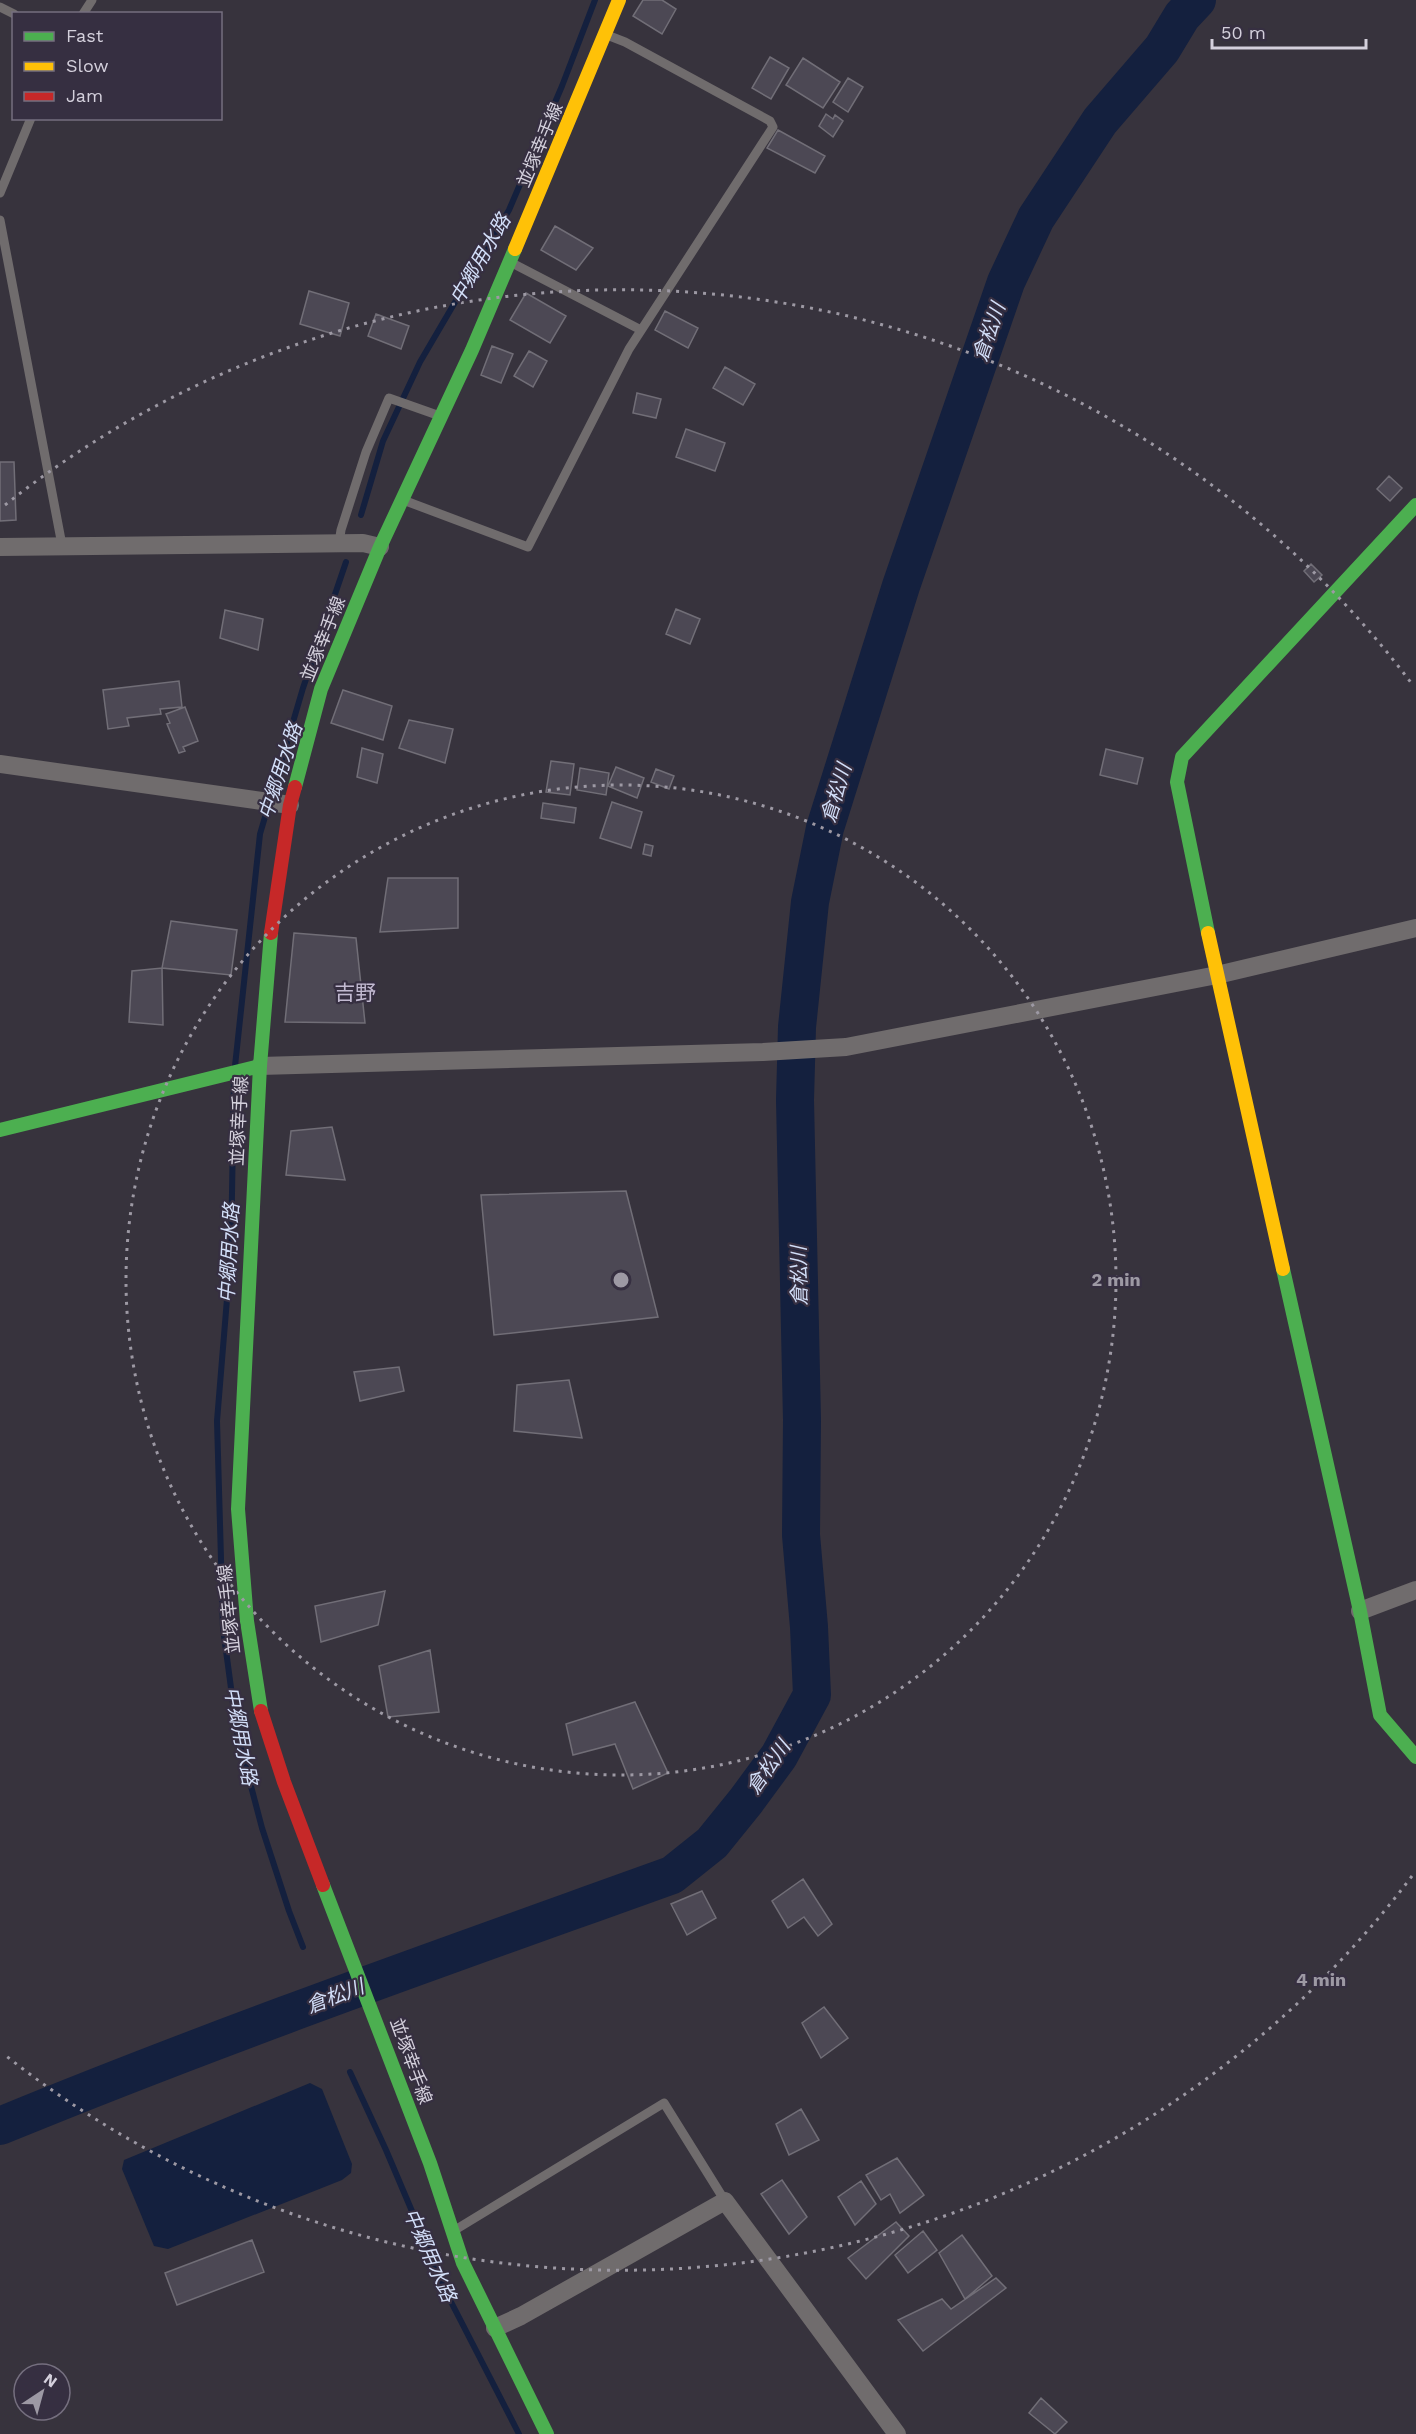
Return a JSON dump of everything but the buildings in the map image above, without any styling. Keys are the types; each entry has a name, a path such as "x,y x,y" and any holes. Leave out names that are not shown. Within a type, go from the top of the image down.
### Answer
{"main road":[{"name":"並塚幸手線","path":"548,2434 463,2263 378,2024 284,1782 258,1701 247,1621 238,1509 260,1066 271,928 290,804 321,688 380,547 510,262 619,0"},
{"path":"1416,505 1182,757 1177,782 1217,975 1360,1611 1380,1714 1416,1757"},
{"path":"0,1130 260,1066"}],"street":[{"path":"0,547 339,543 363,543 380,547"},
{"path":"0,764 290,804"},
{"path":"260,1066 772,1052 846,1047 1217,975 1416,928"},
{"path":"1360,1611 1416,1590"},
{"path":"495,2328 521,2316 724,2201 897,2434"}],"lane":[{"path":"402,500 528,547 641,330 773,127 770,121 625,42 605,35"},
{"path":"0,194 30,120"},
{"path":"0,220 62,545"},
{"path":"510,262 641,330"},
{"path":"339,543 366,452 389,398 441,416"},
{"path":"453,2231 664,2103 724,2201"}],"water":[{"path":"310,2083 322,2089 352,2164 351,2173 342,2180 168,2249 154,2246 122,2169 124,2160"}],"waterway":[{"name":"中郷用水路","path":"361,515 383,441 420,362 509,210 562,86 595,0"},
{"name":"倉松川","path":"0,2126 250,2028 672,1875 712,1843 779,1756 812,1695 801,1535 802,1420 795,1100 797,1027 810,902 825,828 901,586 1006,282 1036,218 1100,121 1162,49 1182,16 1197,0"},
{"name":"中郷用水路","path":"235,1066 260,834 303,688 346,562"},
{"name":"中郷用水路","path":"234,1079 231,1250 217,1421 223,1628 237,1733 262,1828 303,1947"},
{"name":"中郷用水路","path":"350,2072 448,2296 519,2434"}],"traffic: fast":[{"path":"295,787 321,689 380,547 472,350 515,249"},
{"path":"1208,933 1177,782 1182,757 1416,505"},
{"path":"261,1711 247,1621 238,1509 260,1066 271,933"},
{"path":"0,1130 260,1066"},
{"path":"1283,1269 1360,1611 1380,1715 1416,1757"},
{"path":"323,1885 430,2163 463,2263 547,2434"}],"traffic: slow":[{"path":"515,249 619,0"},
{"path":"1208,933 1283,1269"}],"traffic: jam":[{"path":"271,933 290,805 295,787"},
{"path":"261,1711 284,1782 323,1885"}],"district":[{"name":"吉野","path":"355,993"}]}
